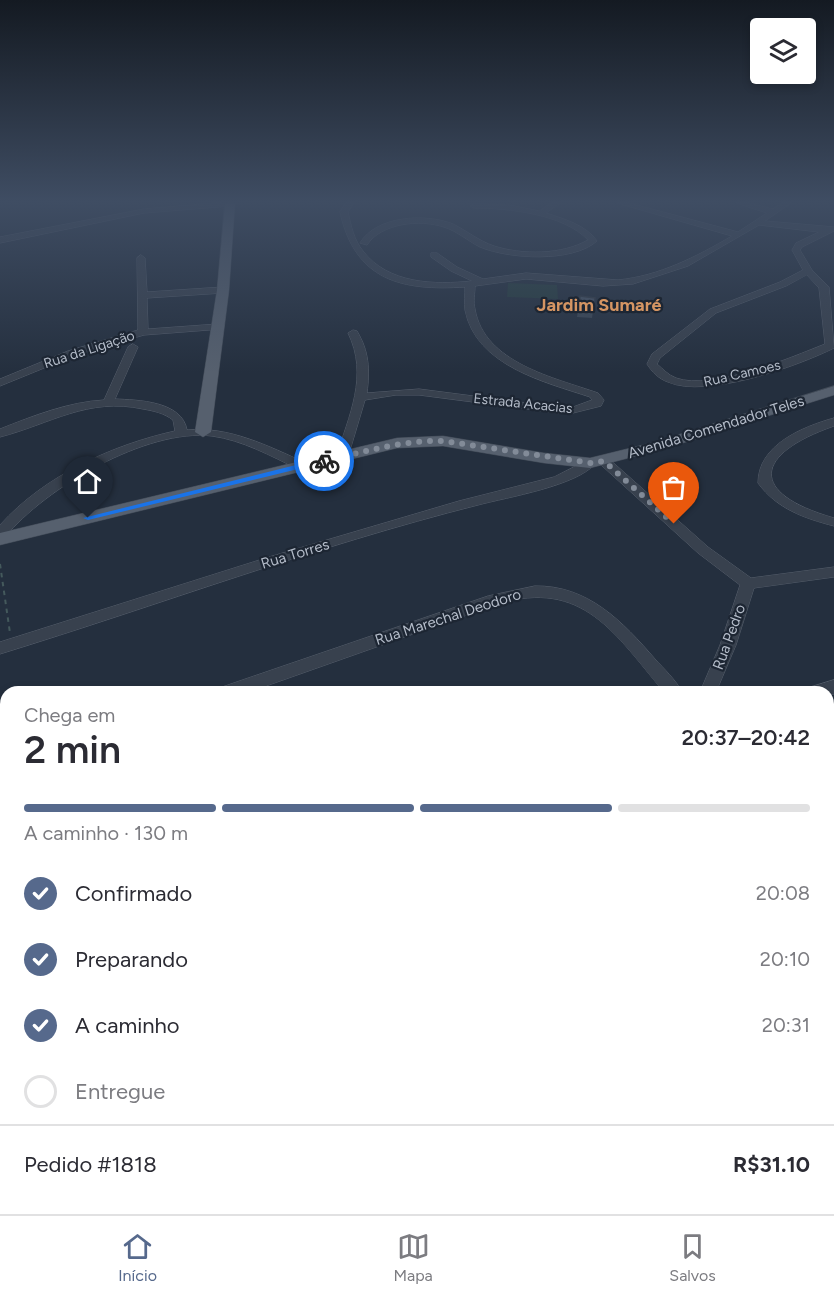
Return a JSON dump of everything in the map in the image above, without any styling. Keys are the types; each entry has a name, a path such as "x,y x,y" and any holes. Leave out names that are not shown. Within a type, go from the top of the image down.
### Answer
{"main road":[{"path":"203,432 225,260"},
{"name":"Avenida Comendador Teles","path":"0,539 397,443 443,441 597,462 834,390"}],"street":[{"path":"141,260 143,332"},
{"path":"363,260 389,276 426,285 475,283 514,276 606,282 647,279 693,260"},
{"path":"441,260 475,283"},
{"path":"533,260 537,276"},
{"name":"Rua Camoes","path":"800,260 824,287 832,346 767,369 709,382 686,384 675,382 659,372 652,364 656,356 713,311 783,284 808,271"},
{"name":"Estrada Acacias","path":"360,397 396,392 419,392 558,410 573,410 597,404 598,400 594,396 539,376 489,349 475,326 469,309 475,283"},
{"path":"143,295 223,290"},
{"name":"Rua da Ligação","path":"0,383 72,352 143,332 218,327"},
{"path":"342,457 363,380 362,357 358,341 352,333"},
{"path":"109,401 133,347"},
{"path":"0,433 72,408 109,401 153,407 174,413 181,423 181,433"},
{"path":"834,422 813,429 793,440 775,454 765,468 764,483 779,500 800,512 834,522"},
{"path":"0,534 31,502 74,475 145,443 181,433 203,432 239,441 302,466"},
{"path":"597,462 703,550 748,583 778,581 834,572"},
{"name":"Rua Torres","path":"6,647 274,560 464,504 558,480 597,462"},
{"name":"Rua Pedro","path":"711,686 728,645 748,583"},
{"name":"Rua Marechal Deodoro","path":"245,686 493,600 521,592 544,592 562,593 580,600 604,616 668,686"}],"path":[{"path":"0,564 6,647"}],"green space":[{"path":"508,283 557,285 558,299 507,297"}],"building":[{"path":"580,296 595,298 593,309 579,308"}],"way so far":[{"path":"324,461 397,443 443,441 544,458 591,463 604,461 674,524"}],"district":[{"name":"Jardim Sumaré","path":"599,305"}],"route":[{"path":"88,518 324,461"}]}
